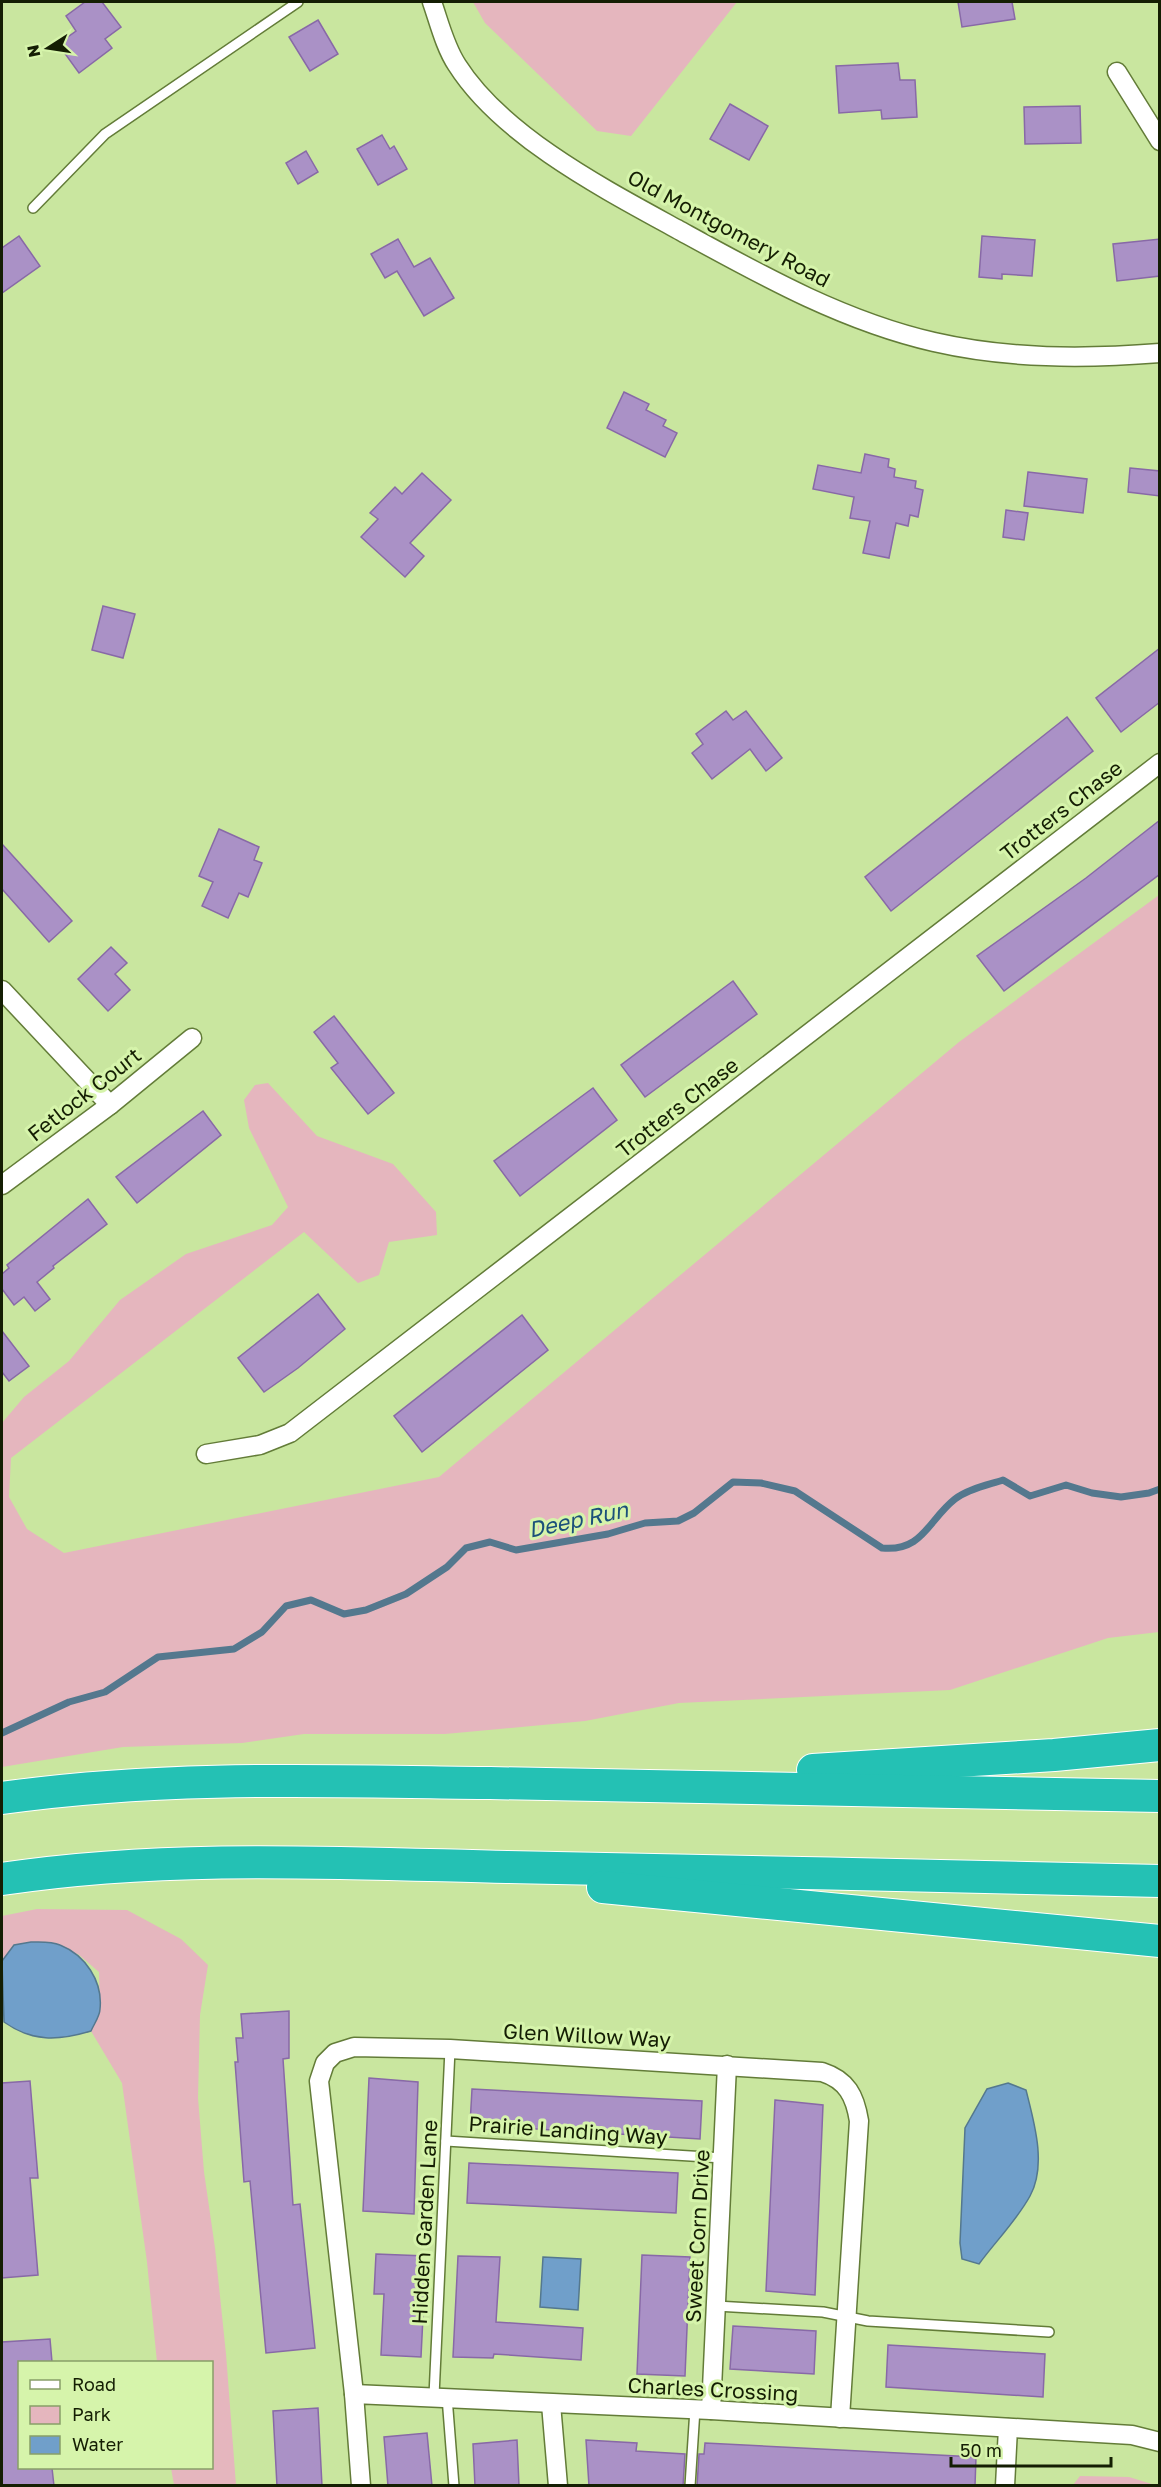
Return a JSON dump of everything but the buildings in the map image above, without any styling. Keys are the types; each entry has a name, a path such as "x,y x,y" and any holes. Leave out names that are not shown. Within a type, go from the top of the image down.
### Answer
{"highway":[{"path":"540,1784 914,1765 1160,1745"},
{"path":"2,1798 68,1788 169,1781 540,1784 1160,1796"},
{"path":"2,1879 73,1868 168,1864 411,1864 1160,1881"},
{"path":"411,1864 668,1894 1160,1941"}],"street":[{"name":"Old Montgomery Road","path":"432,2 456,64 515,128 549,153 633,205 761,275 865,321 934,342 1042,357 1100,358 1160,354"},
{"path":"1117,72 1160,141"},
{"name":"Trotters Chase","path":"206,1454 260,1445 290,1433 1160,763"},
{"path":"2,990 110,1105"},
{"name":"Fetlock Court","path":"2,1185 110,1105 192,1038"},
{"name":"Glen Willow Way","path":"354,2394 319,2081 325,2063 335,2053 354,2047 450,2049 822,2072 834,2076 851,2092 859,2121 840,2418"},
{"name":"Sweet Corn Drive","path":"703,2409 716,2306 727,2065"},
{"path":"354,2394 361,2486"},
{"name":"Charles Crossing","path":"354,2394 703,2409 1132,2434 1160,2442"},
{"path":"551,2404 558,2486"},
{"path":"1005,2486 1008,2428"}],"lane":[{"path":"33,208 105,134 298,2"},
{"name":"Hidden Garden Lane","path":"450,2049 441,2397 454,2486"},
{"name":"Prairie Landing Way","path":"446,2141 723,2158"},
{"path":"716,2306 823,2312 867,2321 1049,2332"},
{"path":"690,2486 703,2409"}],"green space":[{"path":"473,2 737,2 631,136 597,131 485,23"},
{"path":"1159,895 1159,1632 1108,1638 950,1690 679,1703 585,1721 445,1734 304,1734 242,1743 123,1747 2,1767 2,1423 24,1397 69,1361 120,1300 186,1254 272,1225 288,1207 249,1128 244,1100 255,1085 268,1083 317,1136 393,1164 436,1212 437,1235 389,1242 379,1275 358,1283 304,1232 11,1458 9,1497 27,1529 64,1553 439,1477 959,1042"},
{"path":"37,1909 127,1910 181,1939 208,1965 200,2015 198,2098 204,2172 215,2248 226,2354 236,2485 174,2485 171,2469 213,2469 213,2361 157,2361 147,2262 122,2083 91,2031 100,2012 99,1972 78,1954 14,1945 2,1961 2,1916"},
{"path":"1080,2476 1129,2477 1155,2485 1073,2485"}],"water":[{"path":"49,1942 69,1949 90,1970 99,1989 100,1999 99,2014 91,2031 67,2037 46,2038 14,2029 4,2022 2,1961 14,1945"},
{"path":"1008,2083 1026,2090 1037,2143 1038,2171 1035,2184 1025,2205 979,2264 962,2259 960,2243 965,2128 987,2089"},
{"path":"543,2257 581,2259 578,2310 540,2307"}],"waterway":[{"name":"Deep Run","path":"2,1733 69,1702 105,1692 158,1657 234,1649 262,1632 286,1606 311,1600 344,1614 366,1610 406,1594 447,1567 466,1548 490,1542 516,1550 608,1534 645,1523 678,1521 694,1513 733,1482 761,1483 795,1491 882,1548 896,1548 916,1540 955,1499 972,1490 1003,1480 1030,1496 1066,1485 1092,1493 1121,1497 1160,1489"}]}
